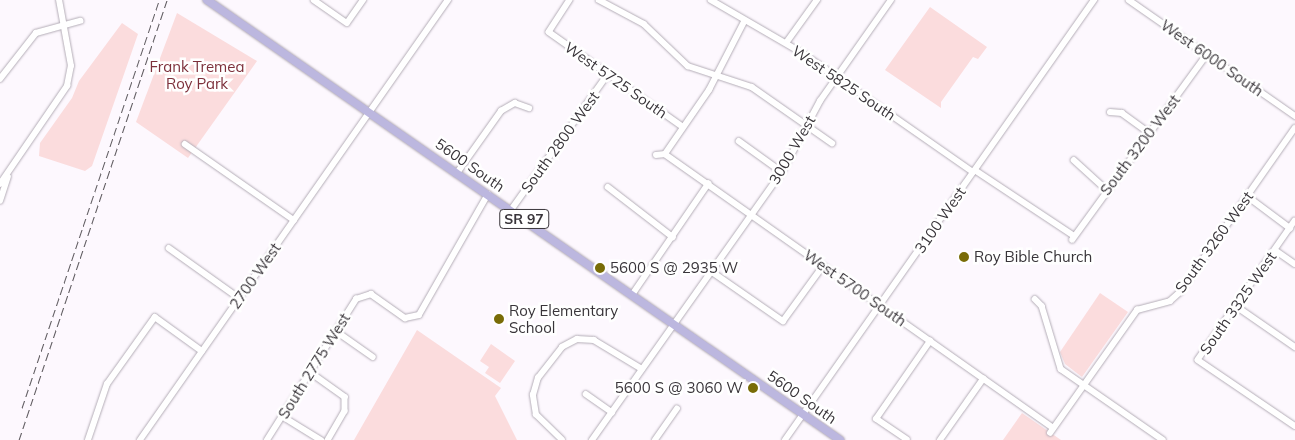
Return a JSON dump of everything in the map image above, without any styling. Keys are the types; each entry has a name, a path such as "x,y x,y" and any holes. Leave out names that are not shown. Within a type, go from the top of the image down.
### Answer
{"main road":[{"name":"5600 South","path":"207,0 370,111 840,440"}],"street":[{"path":"0,184 67,86 71,66 59,0"},
{"path":"314,0 347,22 363,0"},
{"name":"2700 West","path":"140,440 448,0"},
{"name":"West 5725 South","path":"570,0 549,32 683,127"},
{"path":"599,0 644,24 688,66 752,87 832,143"},
{"name":"West 5825 South","path":"711,0 744,22 786,43 1073,238"},
{"path":"786,43 816,0"},
{"name":"3000 West","path":"592,440 782,172 806,124 891,0"},
{"name":"3100 West","path":"785,440 1094,0"},
{"name":"West 6000 South","path":"1129,0 1295,116"},
{"path":"0,79 31,38 64,24 80,21"},
{"path":"656,155 665,154 683,127 715,75 744,22"},
{"name":"South 3200 West","path":"1073,238 1207,54"},
{"name":"South 2800 West","path":"511,210 608,74"},
{"path":"457,173 501,111 516,104 529,108"},
{"path":"1110,112 1122,113 1150,133"},
{"name":"South 3260 West","path":"1052,430 1137,310 1170,301 1180,292 1295,128"},
{"path":"738,142 782,172"},
{"path":"185,144 294,220"},
{"name":"West 5700 South","path":"665,154 983,378 1052,430"},
{"path":"1074,160 1108,191"},
{"path":"0,201 10,171"},
{"path":"632,295 708,184"},
{"path":"608,187 673,237"},
{"name":"South 2775 West","path":"267,440 336,331 363,293 405,318 419,316 488,194"},
{"path":"1247,196 1290,228"},
{"name":"South 3325 West","path":"1295,220 1198,360 1295,426"},
{"path":"169,248 239,298"},
{"path":"1275,250 1295,264"},
{"path":"711,271 783,321 823,266"},
{"path":"1035,299 1042,306 1058,365 1163,440"},
{"path":"1236,306 1295,347"},
{"path":"88,440 107,384 155,317 202,351"},
{"path":"336,331 373,358"},
{"path":"562,440 542,424 533,404 538,378 554,354 570,341 584,338 604,343 642,369"},
{"path":"907,440 876,419 930,341"},
{"path":"310,372 340,392 346,404 328,440"},
{"path":"940,440 983,378"},
{"path":"586,394 612,412"},
{"path":"655,440 677,409"},
{"path":"282,416 321,440"}],"green space":[{"path":"930,7 987,47 978,59 973,57 941,102 941,108 885,70"},
{"name":"Frank Tremea Roy Park","path":"177,13 257,61 188,158 136,122"},
{"path":"122,23 138,34 92,166 85,171 39,156 40,143 72,98 79,81"},
{"path":"1100,293 1128,312 1082,377 1065,364 1060,352"},
{"path":"417,330 501,388 495,396 517,440 354,440"},
{"path":"491,344 515,361 500,383 485,373 489,367 480,361"},
{"path":"1022,413 1061,440 1003,440"}],"railway":[{"path":"22,408 159,0"},
{"path":"19,440 167,0"}],"place":[{"name":"Roy Bible Church","path":"964,257"},
{"name":"5600 S @ 2935 W","path":"600,268"},
{"name":"Roy Elementary School","path":"499,319"},
{"name":"5600 S @ 3060 W","path":"753,388"}]}
